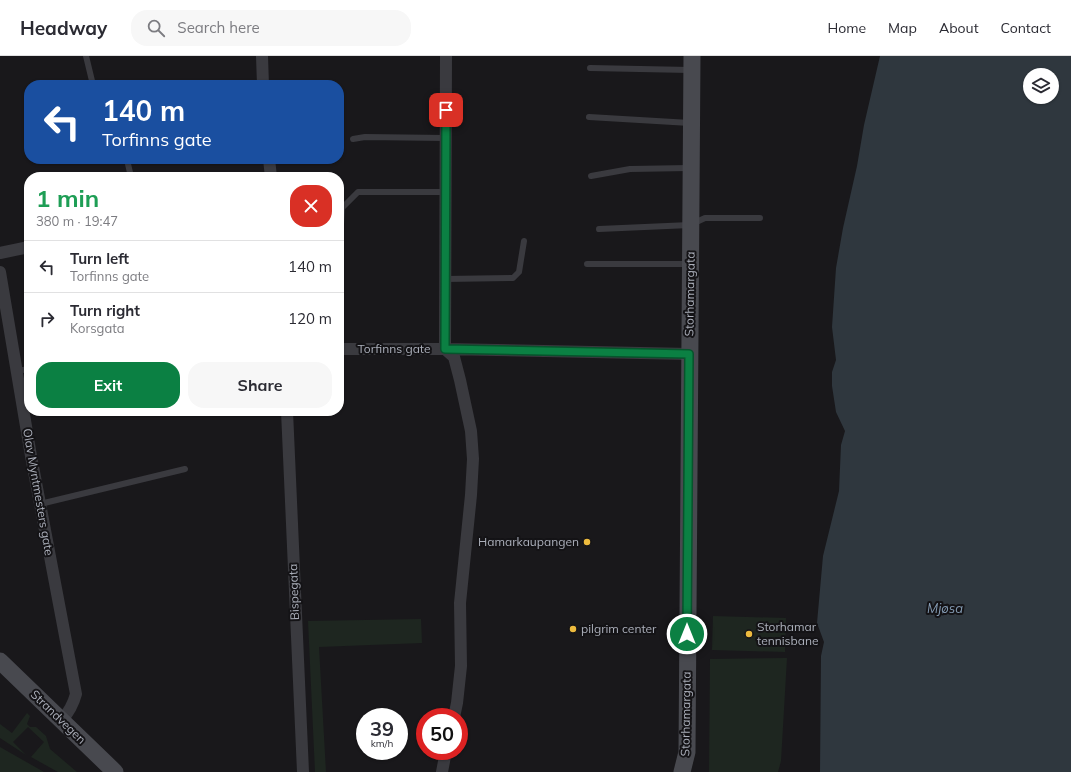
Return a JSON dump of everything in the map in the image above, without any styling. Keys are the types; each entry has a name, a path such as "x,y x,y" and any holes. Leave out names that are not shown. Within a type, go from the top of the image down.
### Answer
{"main road":[{"name":"Storhamargata","path":"682,772 687,752 692,63"},
{"name":"Strandvegen","path":"0,661 66,716 115,772"}],"street":[{"path":"262,56 263,80"},
{"path":"446,56 445,349 454,357 462,386 471,430 473,459 471,496 460,603 461,666 456,708"},
{"path":"0,252 24,248"},
{"name":"Olav Myntmesters gate","path":"0,272 23,370"},
{"name":"Torfinns gate","path":"344,349 445,349 689,354"},
{"name":"Olav Myntmesters gate","path":"29,416 40,504 76,694 74,703 66,716"},
{"name":"Bispegata","path":"287,416 303,772"},
{"path":"442,772 444,760"}],"lane":[{"path":"86,56 92,80"},
{"path":"590,68 692,63"},
{"path":"589,117 691,123"},
{"path":"353,139 365,137 446,138"},
{"path":"128,164 130,172"},
{"path":"591,176 630,169 691,168"},
{"path":"344,206 358,192 446,192"},
{"path":"599,229 690,225 705,218 760,218"},
{"path":"445,279 513,278 519,272 524,241"},
{"path":"587,264 690,264"},
{"path":"40,504 185,469"}],"shaded area":[{"name":"Storhamar tennisbane","path":"713,616 786,618 785,652 712,650"},
{"path":"421,619 422,643 319,647 326,772 315,772 308,621"},
{"path":"787,658 781,761 778,772 709,772 710,659"},
{"path":"27,713 30,716 27,724 30,727 36,727 46,736 50,749 77,772 58,772 31,757 44,742 28,727 13,742 26,755 0,738 0,724 12,733"},
{"path":"0,747 44,772 0,772"}],"water":[{"name":"Mjøsa","path":"880,56 1071,56 1071,772 820,772 821,656 824,642 817,623 823,556 839,491 841,445 845,431 836,412 832,386 832,372 836,360 832,327 836,268 843,228 857,166 864,125"}],"place":[{"name":"Hamarkaupangen","path":"587,542"},
{"name":"pilgrim center","path":"573,629"},
{"name":"Storhamar tennisbane","path":"749,634"}],"route":[{"path":"446,110 445,349 689,354 687,634"}]}
